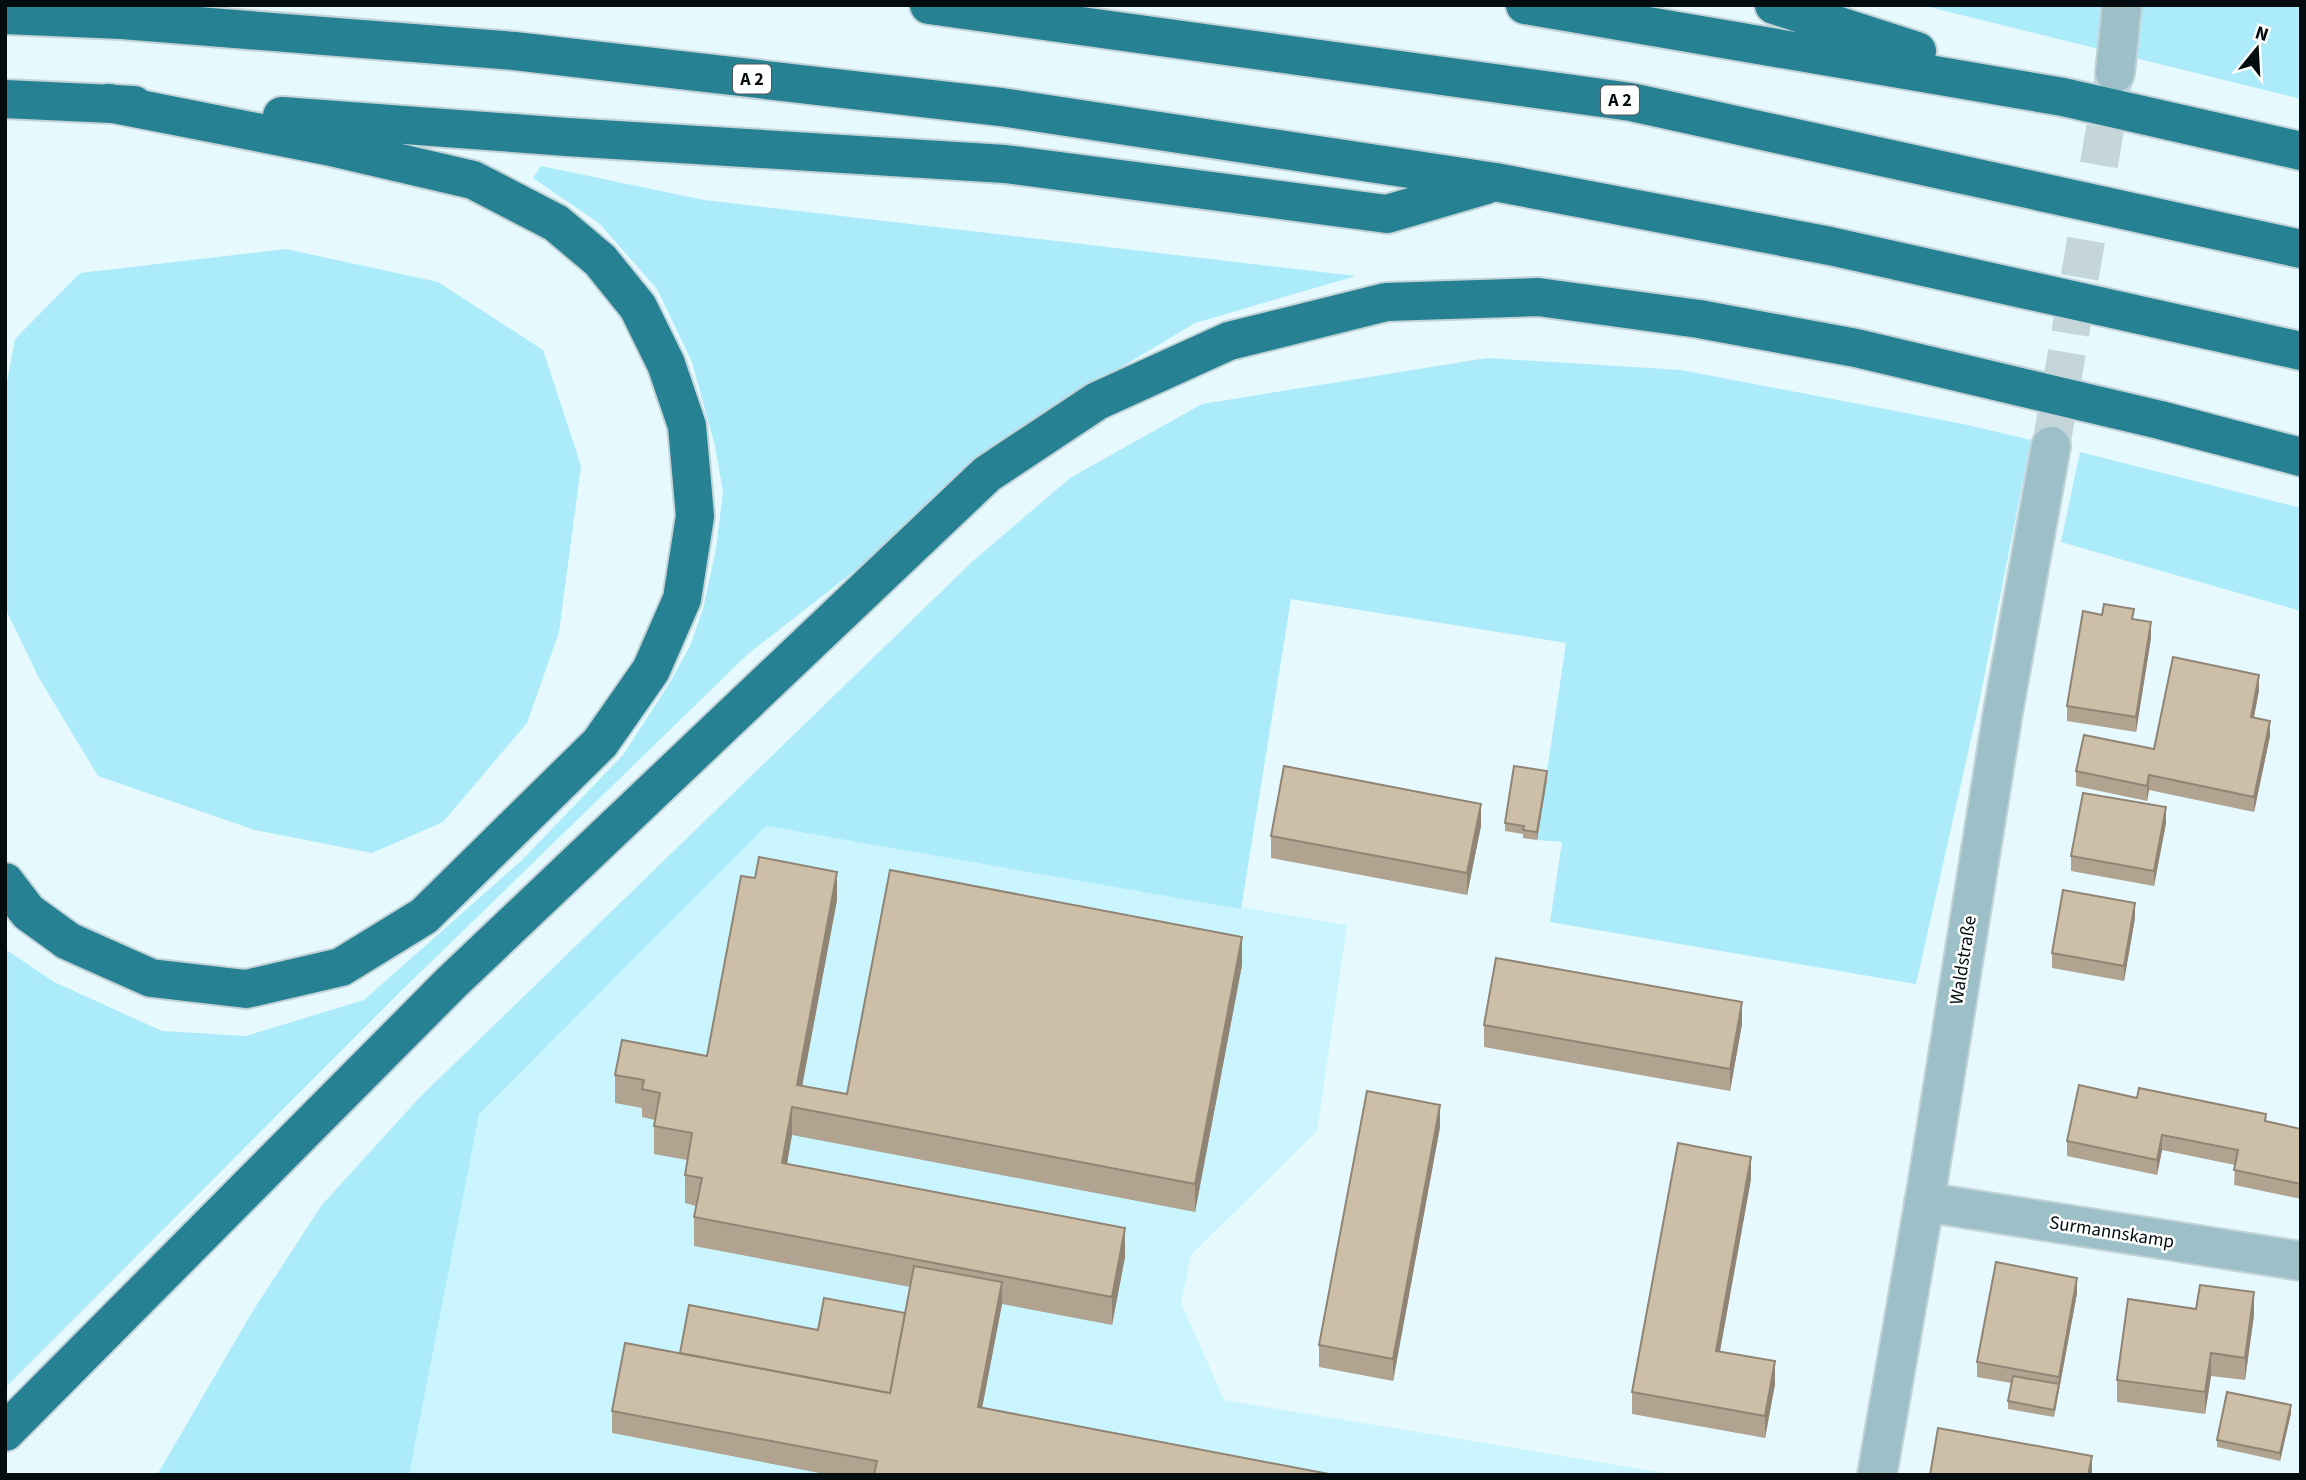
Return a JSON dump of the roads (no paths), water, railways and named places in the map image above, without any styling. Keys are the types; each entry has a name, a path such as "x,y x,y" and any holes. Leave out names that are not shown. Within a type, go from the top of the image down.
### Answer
{"highway":[{"name":"A 2","path":"929,5 1631,102 2301,249"},
{"path":"1525,5 2063,97 2301,151"},
{"path":"1774,5 2063,97"},
{"name":"A 2","path":"5,15 122,20 514,51 1002,107 1495,182 1830,246 2301,351"},
{"path":"5,99 108,103 567,138 1005,164 1387,214 1495,182"},
{"path":"5,882 28,912 68,941 151,978 246,989 341,967 424,916 600,743 650,670 682,599 695,516 687,426 666,364 638,307 600,260 556,223 473,180 327,146 108,103"},
{"path":"5,1432 452,982 987,474 1097,401 1229,341 1386,302 1538,297 1699,319 1856,348 2160,420 2301,457"}],"street":[{"path":"2115,73 2122,5"},
{"name":"Waldstraße","path":"1877,1475 2003,712 2051,446"},
{"name":"Surmannskamp","path":"1924,1202 2301,1261"}],"tunnel":[{"path":"2051,446 2114,76"}]}
